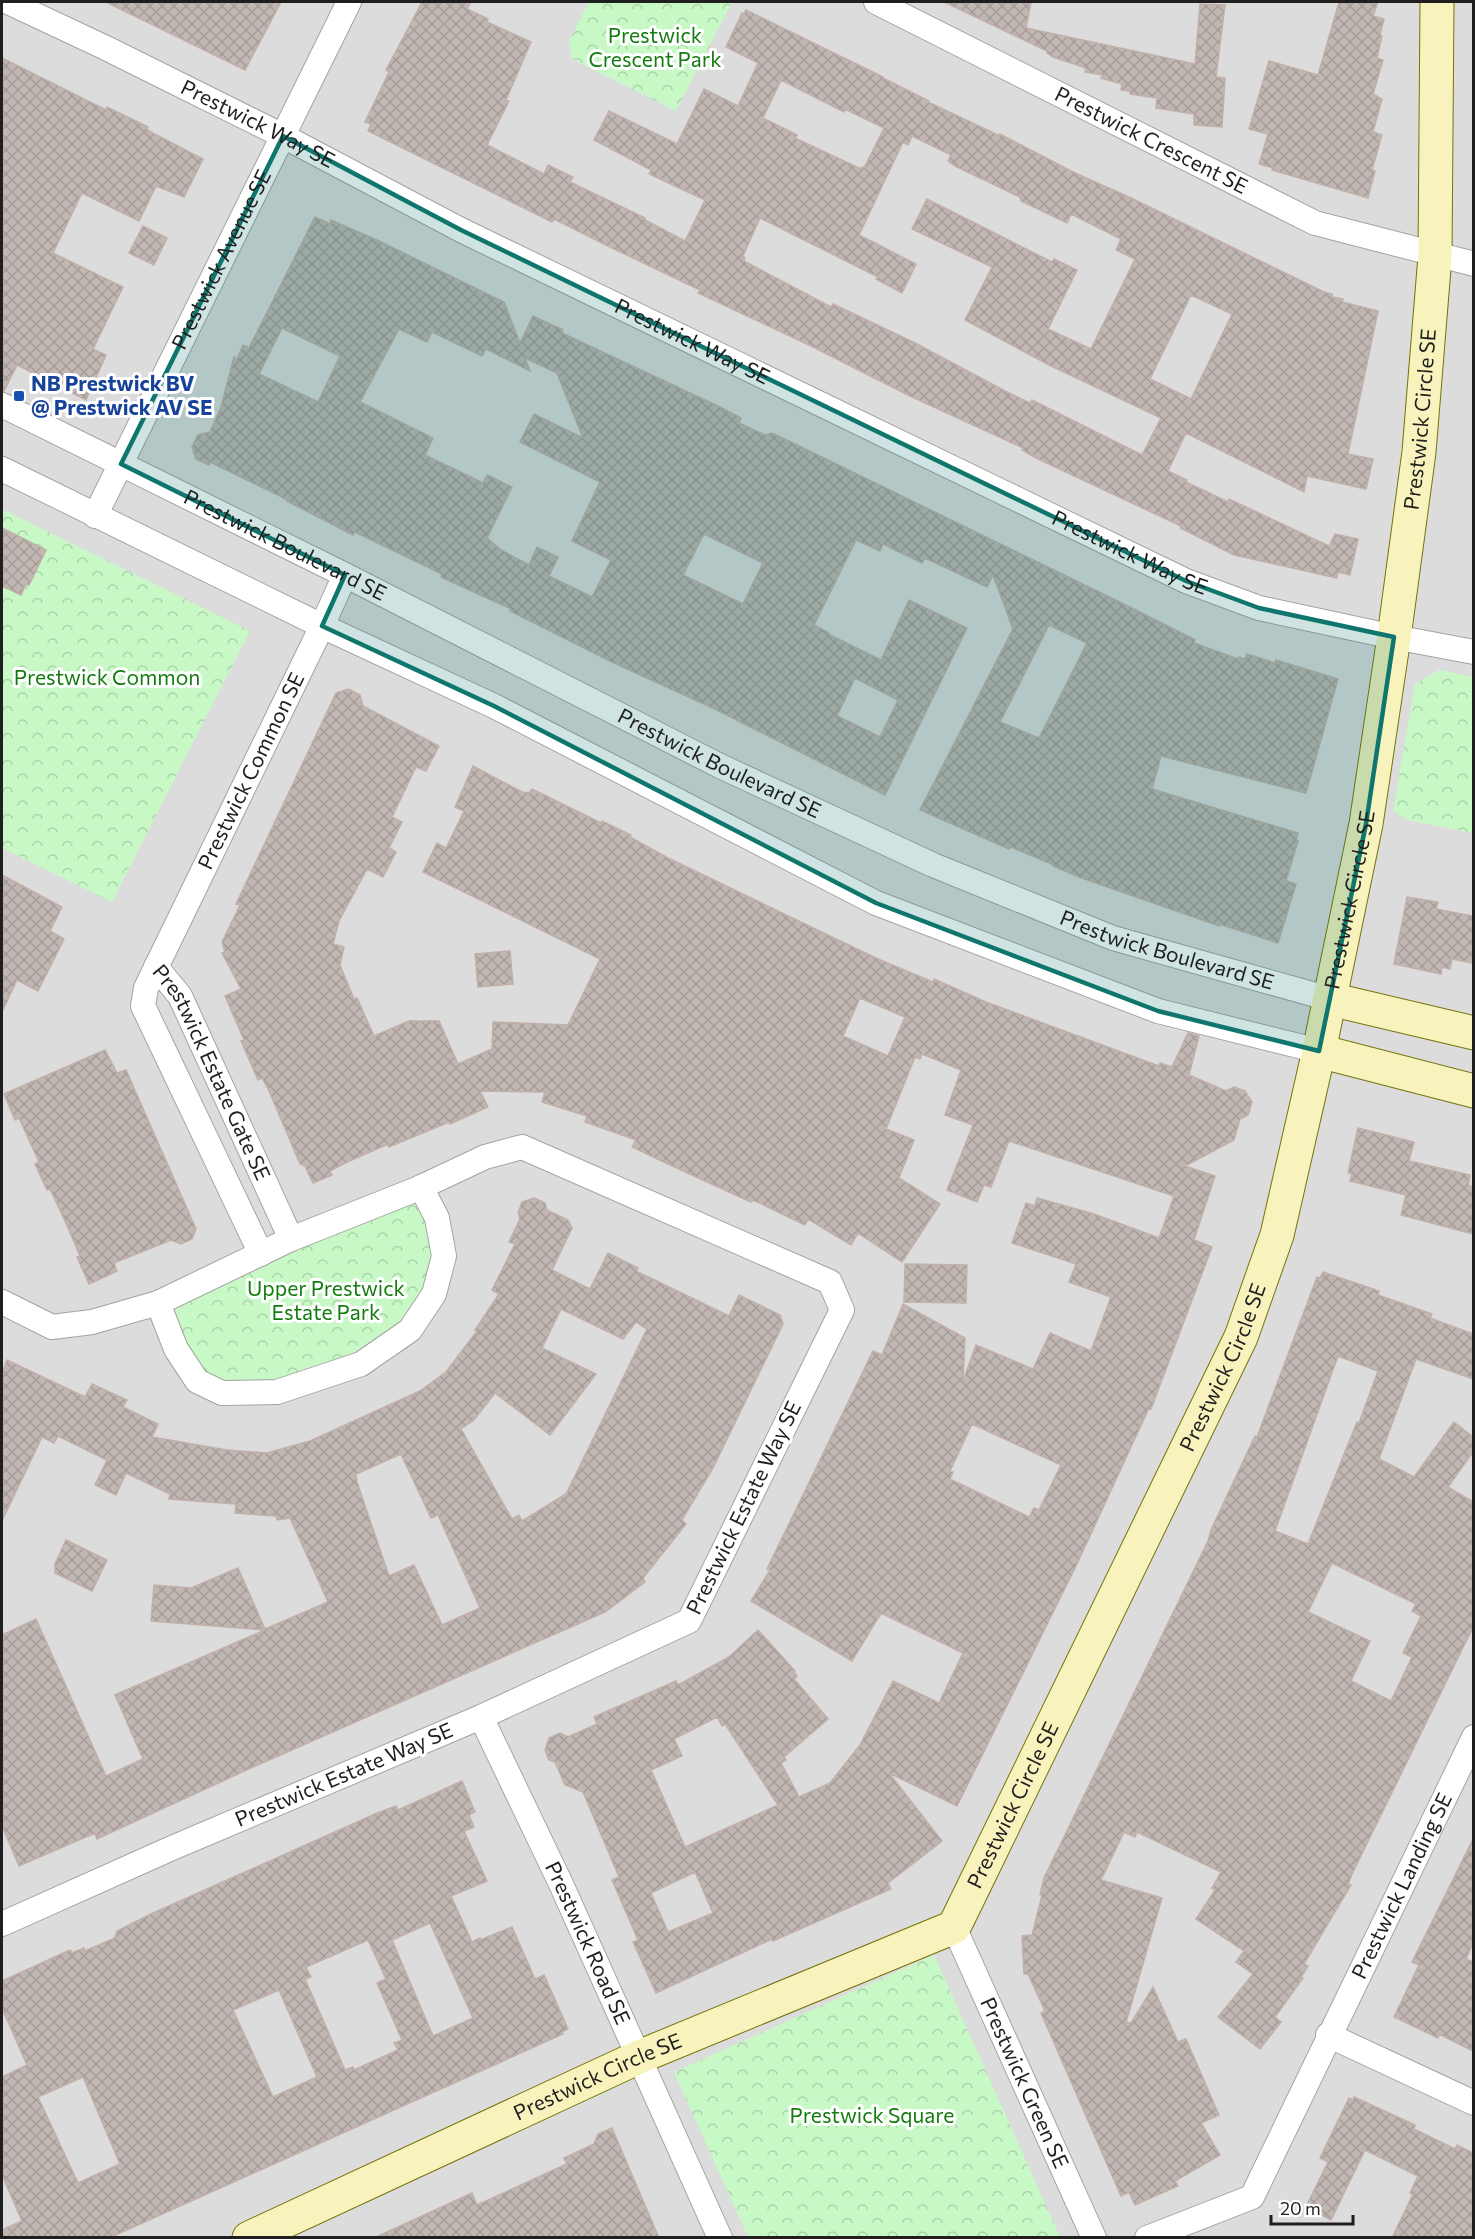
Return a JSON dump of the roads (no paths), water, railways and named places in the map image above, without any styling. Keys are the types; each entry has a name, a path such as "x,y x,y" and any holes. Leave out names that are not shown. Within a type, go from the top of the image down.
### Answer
{"street":[{"name":"Prestwick Way SE","path":"8,2 283,136 461,230 1186,581 1259,608 1473,652"},
{"name":"Prestwick Avenue SE","path":"95,516 349,2"},
{"name":"Prestwick Crescent SE","path":"876,2 1315,223 1435,256 1473,264"},
{"name":"Prestwick Circle SE","path":"249,2238 639,2057 954,1927 1241,1337 1277,1235 1319,1051 1366,824 1419,452 1435,256 1437,2"},
{"name":"Prestwick Boulevard SE","path":"2,405 345,575 720,766 933,865 1113,938 1330,999 1473,1033"},
{"path":"2,469 322,626 494,706 876,903 1158,1011 1473,1091"},
{"name":"Prestwick Common SE","path":"156,967 345,575"},
{"name":"Prestwick Estate Gate SE","path":"261,1254 143,1006 146,988 156,967 180,996 291,1239"},
{"name":"Prestwick Estate Way SE","path":"2,1302 52,1327 92,1322 158,1303 291,1239 421,1187 484,1156 522,1147 830,1282 842,1310 689,1621 481,1717 172,1848 2,1924"},
{"path":"158,1303 176,1349 197,1381 222,1393 277,1392 361,1364 410,1330 434,1294 444,1256 437,1218 421,1187"},
{"name":"Prestwick Road SE","path":"481,1717 561,1884 720,2238"},
{"name":"Prestwick Landing SE","path":"1147,2238 1252,2197 1473,1737"},
{"name":"Prestwick Green SE","path":"954,1927 1094,2238"},
{"path":"1328,2035 1473,2103"}],"place":[{"name":"NB Prestwick BV @ Prestwick AV SE","path":"19,396"}],"park label":[{"name":"Prestwick Crescent Park","path":"655,48"},
{"name":"Prestwick Common","path":"107,678"},
{"name":"Upper Prestwick Estate Park","path":"326,1301"},
{"name":"Prestwick Square","path":"872,2116"}]}
